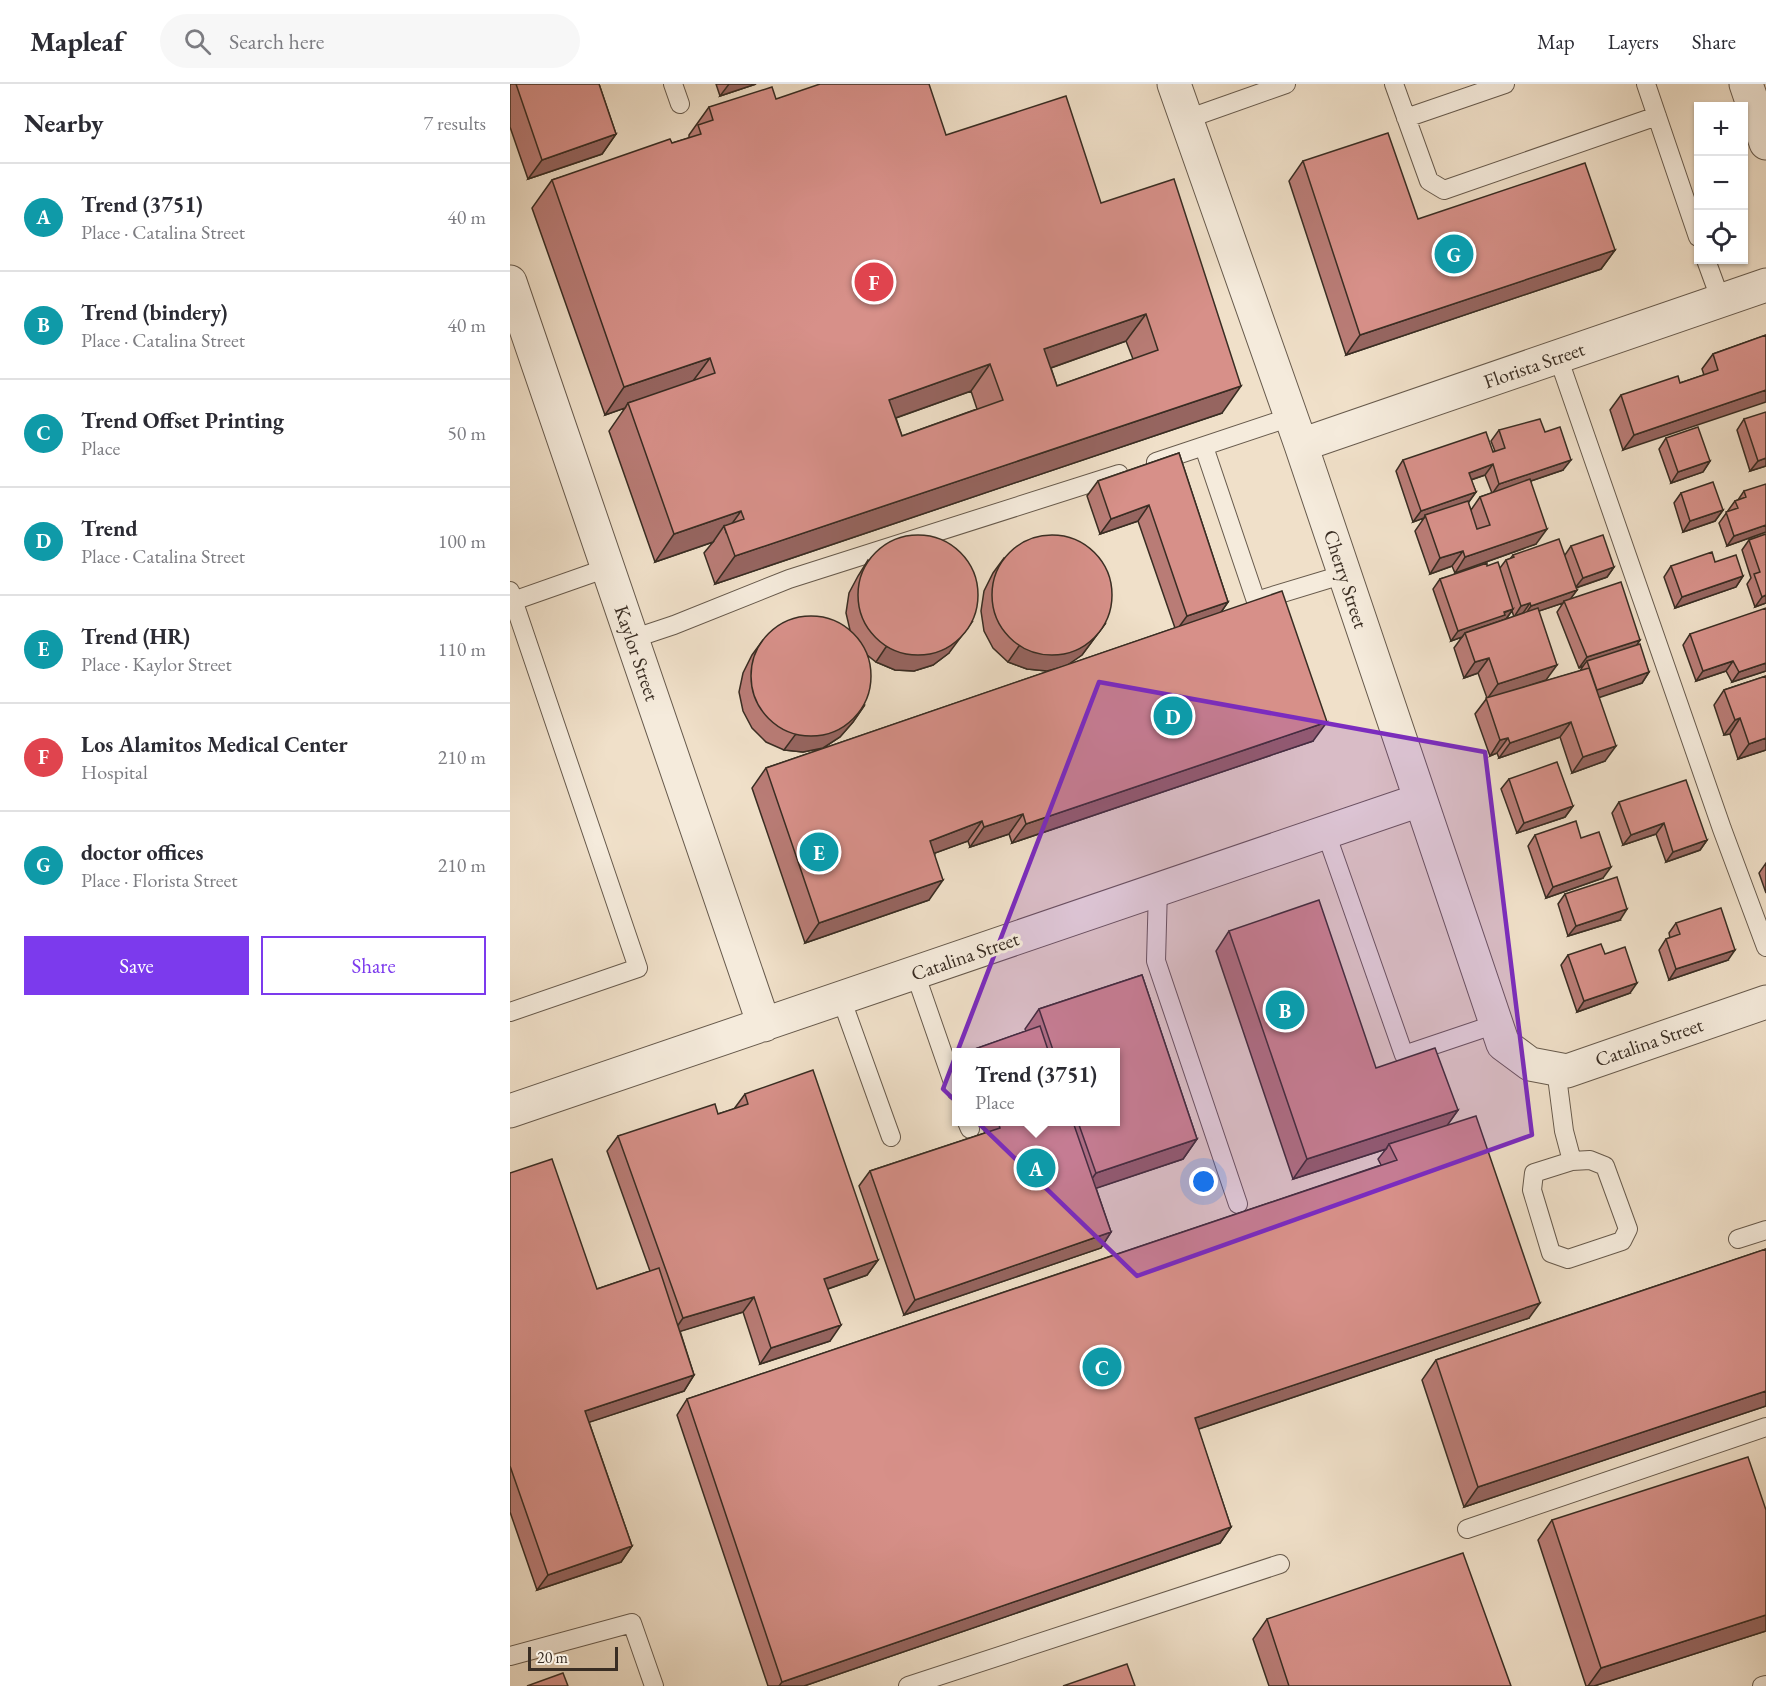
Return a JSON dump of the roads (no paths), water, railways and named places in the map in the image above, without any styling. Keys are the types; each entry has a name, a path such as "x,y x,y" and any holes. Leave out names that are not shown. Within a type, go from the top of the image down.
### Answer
{"street":[{"name":"Cherry Street","path":"1174,84 1296,431 1503,1044 1543,1066"},
{"path":"1746,84 1766,143"},
{"name":"Kaylor Street","path":"510,282 764,1025"},
{"name":"Florista Street","path":"1296,431 1558,357 1766,285"},
{"name":"Catalina Street","path":"510,1111 1420,800"},
{"name":"Catalina Street","path":"1543,1066 1567,1071 1766,1002"}],"lane":[{"path":"673,84 680,104"},
{"path":"1187,119 1286,84"},
{"path":"1394,84 1429,181 1444,190 1657,116"},
{"path":"1406,118 1505,84"},
{"path":"1646,84 1694,225"},
{"path":"1707,264 1721,301"},
{"path":"1558,357 1722,830 1766,947"},
{"path":"632,639 674,625 789,579 1204,447 1296,431"},
{"path":"1204,447 1257,601 1345,574"},
{"path":"510,1012 638,968 512,596 608,568"},
{"path":"1326,833 1404,1055 1496,1024"},
{"path":"1158,888 1156,961 1238,1204"},
{"path":"915,973 952,1077"},
{"path":"841,998 891,1137"},
{"path":"1543,1066 1572,1161"},
{"path":"1590,1160 1605,1166 1628,1229 1622,1240 1568,1259 1551,1253 1532,1190 1534,1173 1572,1161 1590,1160"},
{"path":"1738,1239 1766,1230"},
{"path":"1467,1528 1766,1427"},
{"path":"908,1686 1280,1564"},
{"path":"510,1656 632,1623 654,1686"}],"place":[{"name":"doctor offices","path":"1454,254"},
{"name":"Los Alamitos Medical Center","path":"874,282"},
{"name":"Trend","path":"1173,716"},
{"name":"Trend (HR)","path":"819,852"},
{"name":"Trend (bindery)","path":"1285,1010"},
{"name":"Trend (3751)","path":"1036,1168"},
{"name":"Trend Offset Printing","path":"1102,1367"}]}
